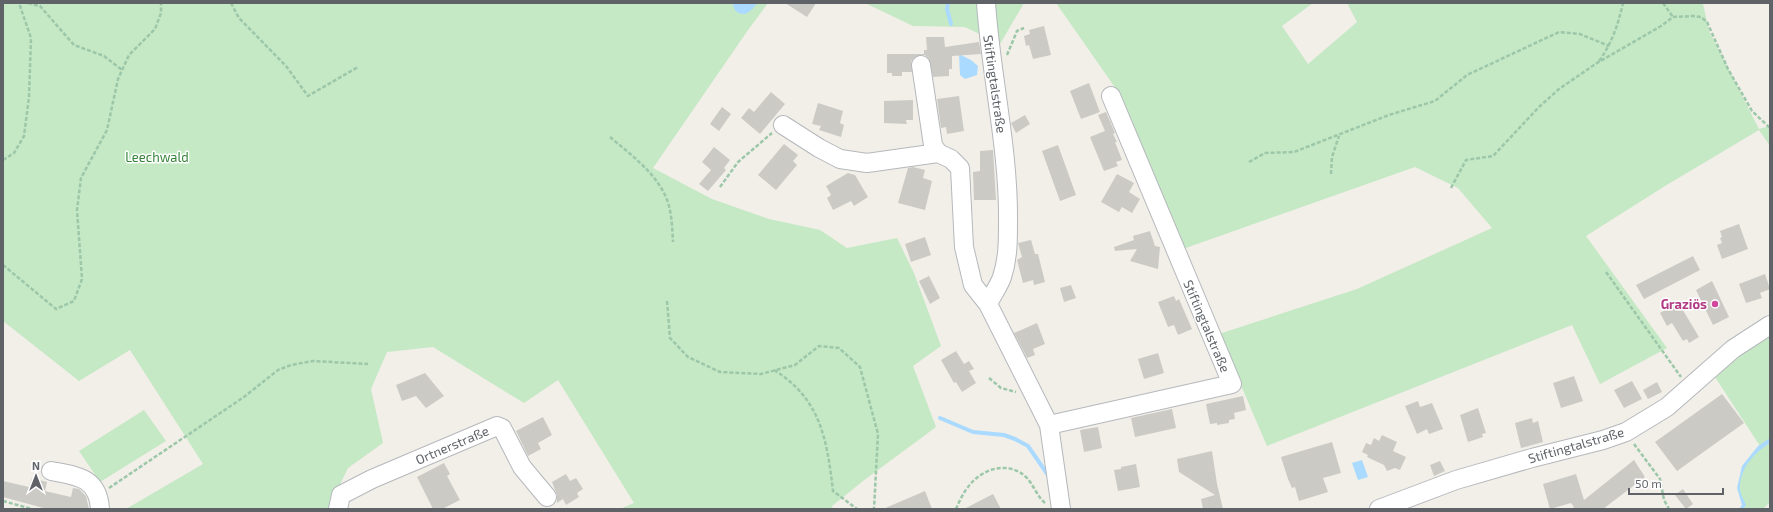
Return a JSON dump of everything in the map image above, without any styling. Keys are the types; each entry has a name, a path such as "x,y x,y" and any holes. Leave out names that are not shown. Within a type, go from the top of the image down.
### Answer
{"street":[{"name":"Stiftingtalstraße","path":"986,3 990,52 1002,133 1008,198 1007,254 1002,278 988,304"},
{"path":"921,65 933,145 936,154"},
{"name":"Stiftingtalstraße","path":"1049,425 1232,384 1110,96"},
{"path":"919,108 923,144 936,154 951,159 960,168 964,247 973,285 988,304 1049,425 1054,507"},
{"path":"783,125 819,148 840,159 867,163 936,154"},
{"path":"936,154 942,130"},
{"name":"Stiftingtalstraße","path":"1379,509 1463,478 1518,461 1603,440 1626,432 1667,407 1733,349 1770,326"},
{"name":"Ortnerstraße","path":"338,509 341,494 372,479 497,426 502,428 522,467 547,497"},
{"path":"51,471 81,476 92,486 99,505"}],"path":[{"path":"3,160 14,153 24,136 29,97 31,38 19,3"},
{"path":"28,3 40,6 74,45 104,56 122,70"},
{"path":"230,3 239,18 286,66 308,96 358,67"},
{"path":"1598,63 1609,46 1619,24 1623,3"},
{"path":"1664,3 1673,17"},
{"path":"3,265 56,309 74,301 82,279 77,210 81,178 107,130 118,79 122,70 129,55 155,29 161,13 162,4"},
{"path":"1451,188 1466,160 1493,156 1539,107 1560,89 1598,63 1673,17 1701,17 1707,22 1728,69 1748,105 1752,111 1769,124 1770,128"},
{"path":"1249,162 1265,153 1294,152 1339,136 1389,115 1435,101 1467,75 1559,32 1580,34 1609,46"},
{"path":"720,187 738,162 764,138 783,125"},
{"path":"1331,174 1332,157 1339,136"},
{"path":"610,137 647,170 665,194 672,220 673,242"},
{"path":"1606,272 1689,388"},
{"path":"667,301 670,338 688,357 720,372 761,374 795,365 819,346 839,348 860,367 878,434 874,509"},
{"path":"99,505 107,490 244,397 278,370 291,365 313,361 368,364"},
{"path":"774,370 803,393 816,414 825,438 833,491 856,509"},
{"path":"989,378 1001,388 1034,397"},
{"path":"1626,432 1660,479 1664,500 1669,509"},
{"path":"956,509 968,487 980,475 1000,467 1014,469 1027,478 1041,499 1054,507"},
{"path":"3,501 32,509"}],"green space":[{"name":"Leechwald","path":"3,3 768,3 653,168 712,199 769,219 820,230 847,248 897,238 914,273 941,346 913,366 936,427 863,481 832,506 833,509 620,509 634,503 558,380 524,403 433,347 387,352 371,389 383,443 348,468 328,509 126,509 203,464 130,350 79,381 3,321"},
{"path":"865,3 1024,3 1000,44 965,27 913,26"},
{"path":"1056,3 1313,3 1282,26 1308,64 1357,22 1347,3 1700,3 1703,4 1709,31 1759,129 1770,126 1770,146 1759,130 1665,186 1586,236 1667,348 1600,384 1572,325 1267,446 1219,334 1357,289 1492,228 1458,188 1415,167 1183,249 1114,86"},
{"path":"1770,335 1770,502 1763,509 1743,509 1745,506 1738,488 1743,467 1760,446 1715,377 1757,342"},
{"path":"144,410 166,441 100,482 79,451"}],"water":[{"path":"733,3 758,3 747,13 742,14 737,12 733,6"},
{"path":"959,54 971,60 978,66 977,75 965,79 960,75"},
{"path":"1770,438 1770,443 1749,461 1743,473 1740,489 1746,505 1743,509 1739,509 1742,505 1737,488 1742,466 1758,446"},
{"path":"1362,460 1368,477 1358,480 1352,463"}],"building":[{"path":"785,3 816,3 807,17"},
{"path":"1044,26 1051,55 1033,59 1029,45 1026,46 1024,36 1030,34 1029,30"},
{"path":"926,37 944,37 945,47 979,42 981,54 952,56 952,69 949,69 949,76 933,77 929,59 925,55 915,57 911,61 912,72 902,72 902,76 892,76 892,73 887,73 887,54 924,54 924,50 927,50"},
{"path":"1089,83 1100,112 1081,119 1070,91"},
{"path":"771,92 785,104 760,134 741,118 749,108 754,112"},
{"path":"959,96 964,131 947,134 946,127 941,128 937,99"},
{"path":"913,100 913,120 906,120 907,124 884,123 884,101"},
{"path":"818,103 843,111 840,123 844,125 841,137 819,130 821,126 812,124"},
{"path":"722,107 731,114 719,131 710,124"},
{"path":"1106,112 1115,133 1113,134 1117,142 1115,142 1122,160 1116,162 1118,166 1104,171 1090,137 1105,131 1098,115"},
{"path":"1025,115 1030,124 1016,133 1011,123"},
{"path":"784,144 798,155 793,161 797,165 776,190 758,175"},
{"path":"1058,145 1076,195 1060,201 1042,151"},
{"path":"714,147 730,160 724,168 726,170 708,191 699,184 711,170 702,162"},
{"path":"993,150 996,200 974,200 973,172 980,171 980,151"},
{"path":"913,167 925,170 923,178 932,181 925,210 898,203 908,168"},
{"path":"848,173 855,175 868,197 854,206 851,201 833,210 827,198 831,195 826,186"},
{"path":"1117,174 1134,183 1129,192 1140,199 1132,213 1122,207 1119,212 1101,202"},
{"path":"1739,224 1748,249 1722,259 1717,245 1722,243 1720,231"},
{"path":"1150,231 1155,246 1160,247 1158,269 1130,261 1137,249 1115,251 1114,247 1134,240 1133,236"},
{"path":"925,237 931,255 911,262 905,244"},
{"path":"1031,240 1035,254 1038,254 1045,282 1034,285 1033,280 1023,283 1017,260 1022,257 1018,243"},
{"path":"1693,256 1700,270 1644,299 1636,285"},
{"path":"1765,274 1770,289 1760,293 1762,298 1746,303 1739,284"},
{"path":"929,276 940,298 930,304 919,281"},
{"path":"1712,281 1729,317 1713,325 1696,290"},
{"path":"1071,285 1076,298 1064,302 1060,288"},
{"path":"1174,296 1176,301 1179,299 1192,329 1178,335 1174,325 1168,327 1158,302"},
{"path":"1678,302 1699,337 1689,343 1687,339 1683,341 1672,323 1667,326 1660,313"},
{"path":"1037,323 1045,344 1033,349 1035,355 1027,358 1014,333"},
{"path":"956,351 964,364 969,361 974,369 969,371 976,383 962,392 956,382 954,383 941,360"},
{"path":"1158,353 1164,373 1144,379 1138,359"},
{"path":"425,373 444,396 426,408 416,396 402,401 396,385"},
{"path":"1574,376 1583,401 1561,408 1553,383"},
{"path":"1632,381 1642,399 1624,408 1614,390"},
{"path":"1657,382 1662,392 1648,399 1643,390"},
{"path":"1722,394 1744,423 1677,471 1655,442"},
{"path":"1243,396 1246,410 1234,413 1235,419 1229,420 1229,423 1217,425 1217,423 1210,424 1206,404"},
{"path":"1418,401 1420,407 1432,403 1443,429 1429,434 1427,429 1417,434 1405,406"},
{"path":"1478,408 1486,433 1482,434 1483,437 1468,442 1460,415"},
{"path":"1172,409 1176,428 1135,437 1131,418"},
{"path":"543,417 552,435 538,443 541,449 528,456 516,431"},
{"path":"1532,418 1533,423 1538,421 1543,442 1521,448 1515,423"},
{"path":"1098,427 1102,448 1084,452 1080,430"},
{"path":"1382,435 1397,442 1393,451 1406,457 1400,470 1395,468 1387,471 1384,465 1367,457 1368,455 1362,452 1366,443 1371,445 1374,438 1379,441"},
{"path":"1332,442 1341,473 1323,478 1328,492 1299,501 1295,487 1292,488 1288,479 1281,457"},
{"path":"1212,451 1217,484 1223,509 1203,509 1201,499 1215,495 1179,472 1177,459"},
{"path":"1634,460 1645,477 1603,509 1572,509 1574,507 1571,503 1550,509 1543,484 1576,474 1584,500"},
{"path":"1440,461 1445,471 1434,476 1430,465"},
{"path":"444,463 450,474 447,476 460,500 442,509 433,509 417,477"},
{"path":"1136,464 1140,487 1118,491 1114,470"},
{"path":"566,474 570,481 576,478 583,489 577,493 579,497 566,505 563,499 557,503 557,495 552,482"},
{"path":"32,478 47,482 45,491 71,497 73,488 79,489 86,496 89,509 47,509 3,497 3,481 29,487"},
{"path":"1683,489 1693,504 1686,509 1675,495"},
{"path":"925,491 932,509 883,509"},
{"path":"993,494 1001,509 964,509"}],"waterway":[{"path":"948,3 947,9 951,24"},
{"path":"940,418 973,432 1004,435 1015,439 1028,446 1048,475"}],"place":[{"name":"Graziös","path":"1715,304"}]}
